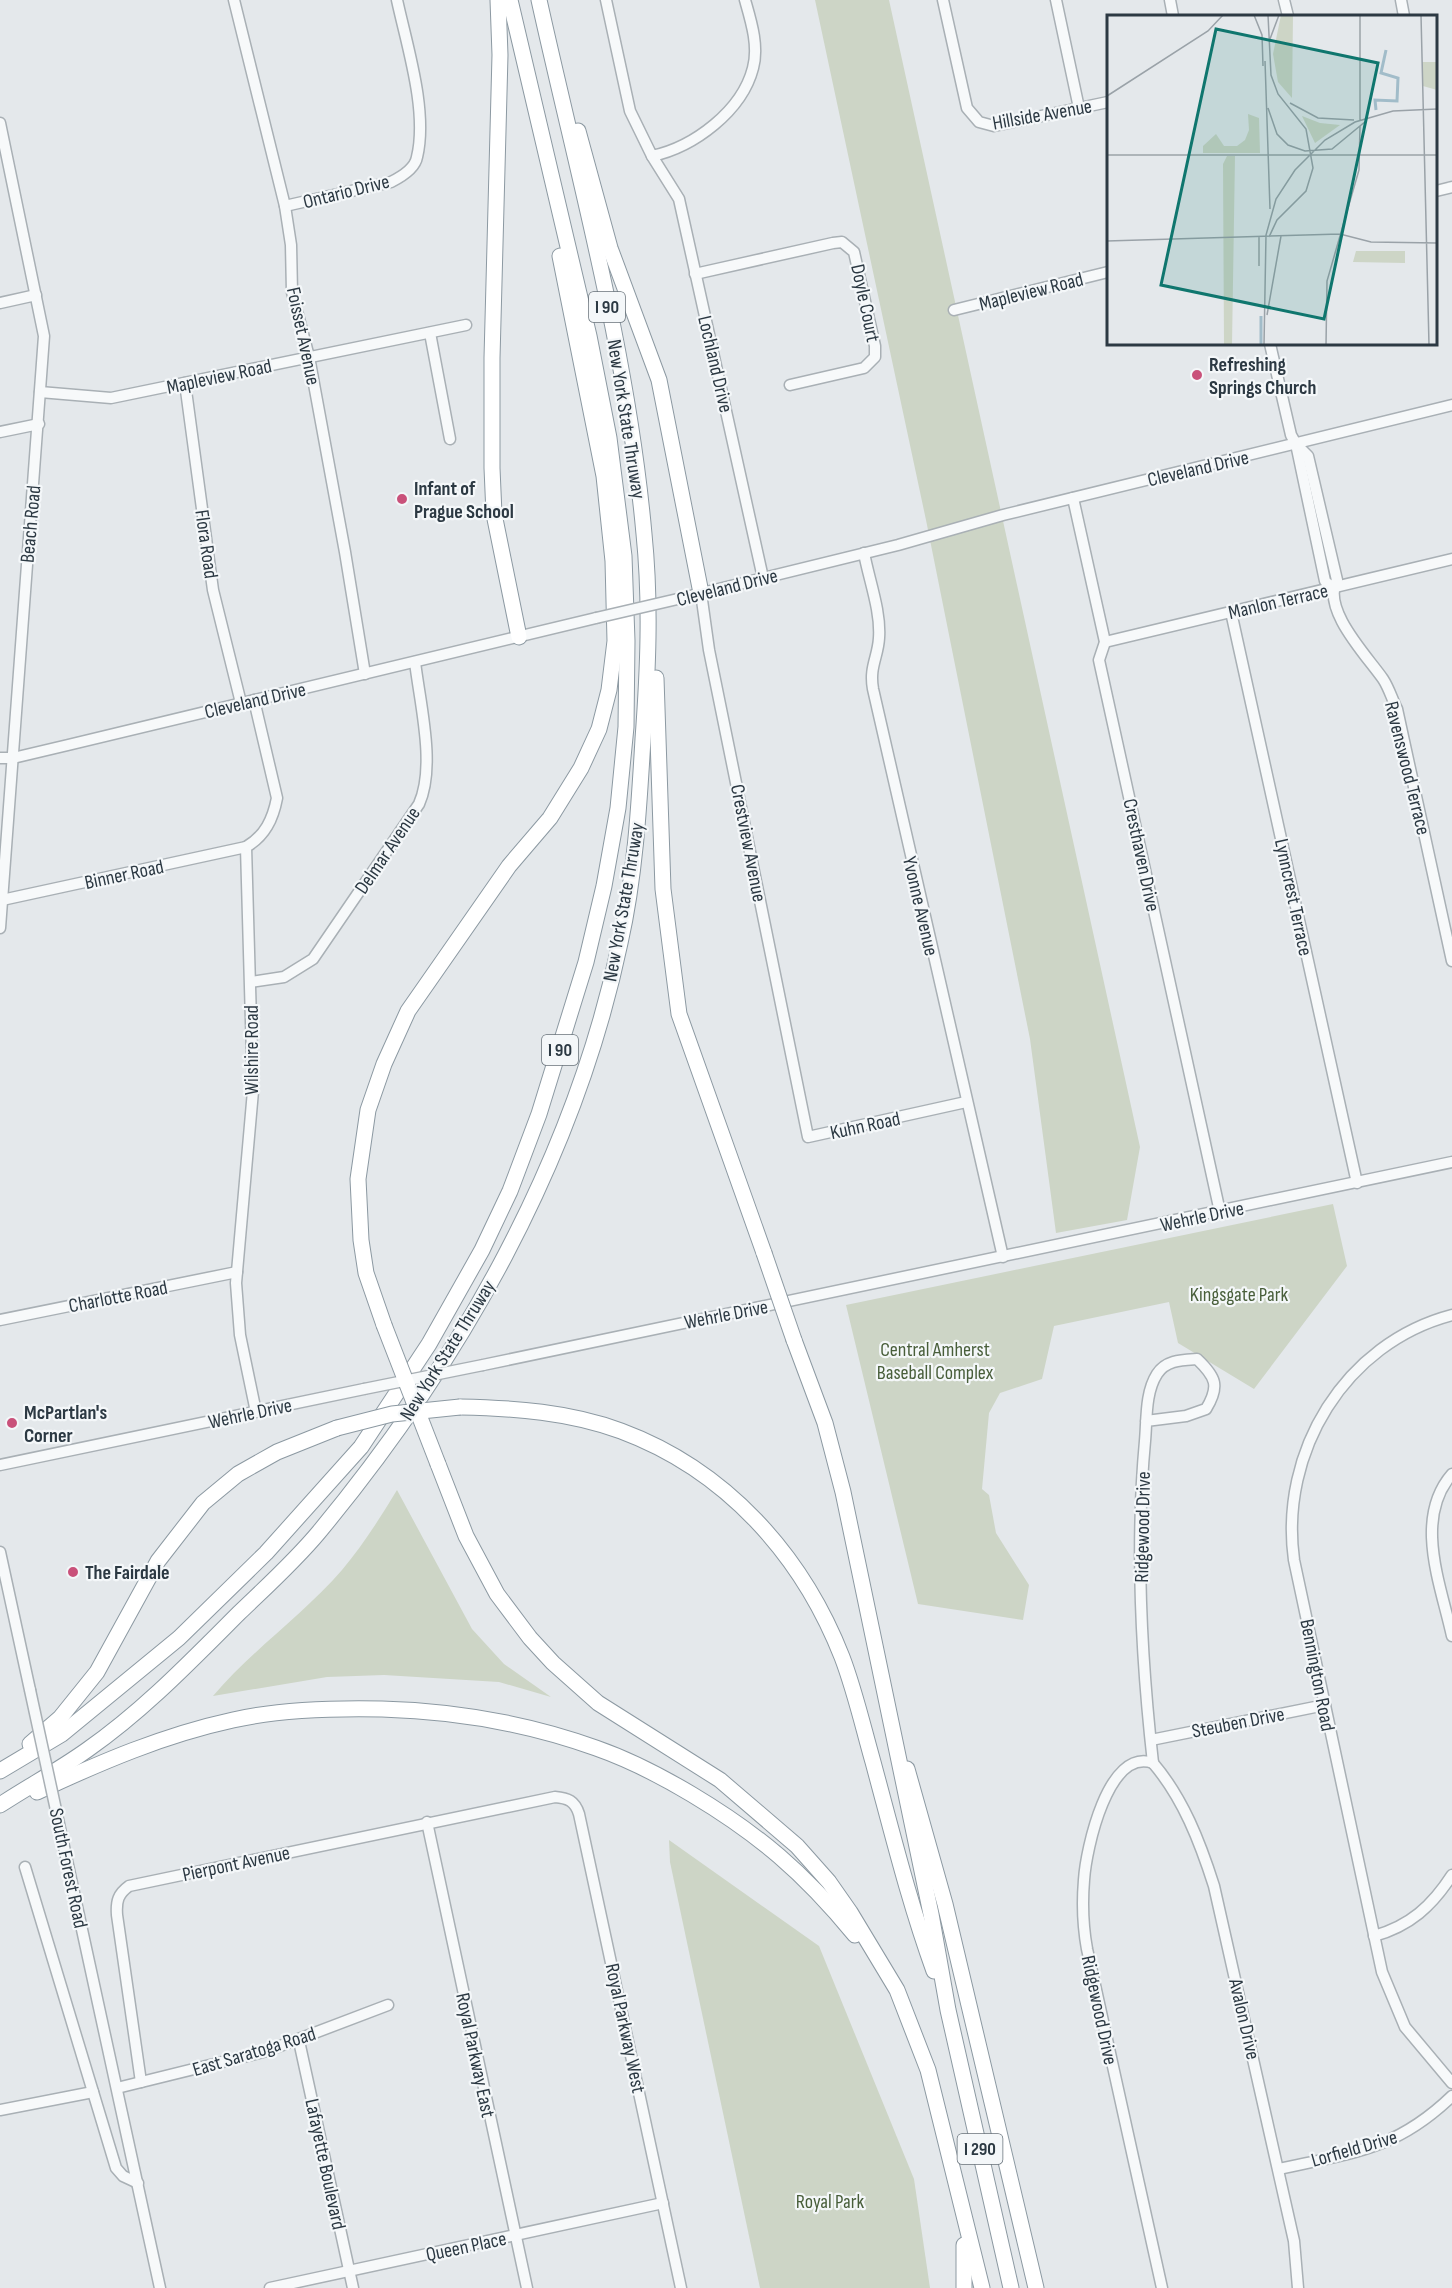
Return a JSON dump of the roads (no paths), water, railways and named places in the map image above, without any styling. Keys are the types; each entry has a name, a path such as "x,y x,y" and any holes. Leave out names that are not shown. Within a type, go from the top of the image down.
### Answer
{"highway":[{"path":"498,0 500,65 492,358 492,468 494,514 519,637"},
{"name":"New York State Thruway","path":"0,1771 62,1734 179,1638 266,1553 361,1447 429,1344 482,1250 510,1191 560,1050 604,886 618,808 626,727 627,641 624,556 609,438 589,336 539,132 510,0"},
{"path":"541,0 610,248 659,380 701,593"},
{"name":"New York State Thruway","path":"0,1807 88,1749 156,1695 316,1536 393,1437 458,1339 514,1237 561,1135 594,1048 621,941 638,825 648,670 645,539 635,449 617,352 541,0"},
{"path":"539,132 553,224 604,476 613,561 615,641 609,690 599,729 581,768 550,818 509,866 408,1011 384,1064 368,1110 358,1179 364,1262 384,1325 466,1536 497,1594 530,1638 553,1663 598,1703 720,1779 797,1846 829,1882 879,1962"},
{"path":"648,618 656,674 663,889 679,1014 825,1423 843,1492 884,1701 931,1914 948,2010"},
{"path":"0,1771 60,1719 85,1688 97,1672 158,1561 203,1503 238,1474 267,1457 337,1428 392,1414 460,1407 519,1409 620,1430 665,1451 736,1498 764,1527 796,1567 821,1608 843,1659 915,1919 948,2010"},
{"path":"884,1701 932,1851 1036,2288"},
{"path":"0,1807 144,1744 235,1720 287,1712 354,1708 412,1710 471,1717 597,1748 656,1775 727,1817 779,1856 822,1897 879,1962"},
{"name":"I 290","path":"879,1962 897,1990 928,2070 982,2288"},
{"name":"I 290","path":"948,2010 1011,2288"},
{"path":"964,2215 964,2288"}],"street":[{"name":"Foisset Avenue","path":"234,0 285,206 291,245 292,292 309,357 365,674"},
{"name":"Ontario Drive","path":"285,206 391,182 402,176 417,159 420,106 397,0"},
{"name":"Lochland Drive","path":"606,0 630,111 679,199 763,578"},
{"path":"655,156 693,140 708,129 729,109 746,85 754,68 755,42 745,0"},
{"name":"Hillside Avenue","path":"943,0 967,108 976,121 994,126 1107,102"},
{"path":"1056,0 1079,108"},
{"path":"1170,0 1173,15"},
{"path":"1284,0 1288,15"},
{"name":"Beach Road","path":"0,123 44,336 0,928"},
{"path":"1437,191 1452,187"},
{"name":"Doyle Court","path":"696,274 833,243 842,242 854,252 875,346 875,357 864,368 790,385"},
{"name":"Mapleview Road","path":"954,310 1107,272"},
{"path":"0,303 36,295"},
{"name":"Mapleview Road","path":"40,392 111,398 466,325"},
{"path":"430,333 450,439"},
{"path":"1270,345 1289,429 1296,444"},
{"name":"Flora Road","path":"185,383 213,590 241,703"},
{"name":"Cleveland Drive","path":"0,758 13,758 864,554 1073,498 1452,405"},
{"path":"0,432 39,424"},
{"name":"Ravenswood Terrace","path":"1296,444 1308,456 1337,580 1332,588 1336,610 1349,633 1384,682 1397,709 1452,961"},
{"name":"Ravenswood Terrace","path":"1296,444 1325,583 1332,588"},
{"name":"Cresthaven Drive","path":"1073,498 1105,642 1099,660 1220,1212"},
{"path":"1311,522 1322,519"},
{"name":"Yvonne Avenue","path":"864,554 879,628 878,646 871,667 873,689 1003,1257"},
{"name":"Manlon Terrace","path":"1105,642 1452,559"},
{"name":"Crestview Avenue","path":"701,593 709,650 799,1092"},
{"name":"Lynncrest Terrace","path":"1231,612 1357,1183"},
{"name":"Delmar Avenue","path":"251,982 284,977 313,959 419,804 428,773 416,662"},
{"path":"246,847 262,836 274,812 276,798 254,700"},
{"name":"Wilshire Road","path":"246,847 253,1090 237,1272 240,1335 256,1412"},
{"name":"Binner Road","path":"2,894 246,847"},
{"name":"Kuhn Road","path":"799,1092 808,1137 966,1102"},
{"name":"Wehrle Drive","path":"0,1465 1452,1162"},
{"name":"Charlotte Road","path":"0,1320 237,1272"},
{"name":"Bennington Road","path":"1452,1315 1399,1337 1349,1376 1320,1419 1301,1461 1292,1506 1293,1552 1382,1972 1396,2012 1405,2027 1452,2083"},
{"name":"Ridgewood Drive","path":"1146,1421 1186,1416 1206,1409 1215,1394 1212,1373 1197,1359 1176,1360 1158,1373 1149,1392 1146,1421 1139,1541 1153,1763 1146,1760 1133,1763 1125,1768 1110,1788 1089,1847 1083,1901 1087,1949 1162,2288"},
{"path":"1452,1474 1436,1500 1431,1527 1452,1636"},
{"name":"South Forest Road","path":"0,1552 160,2288"},
{"name":"Steuben Drive","path":"1151,1740 1325,1705"},
{"name":"Avalon Drive","path":"1153,1763 1168,1780 1182,1805 1200,1844 1214,1886 1279,2169 1294,2241 1298,2288"},
{"name":"Royal Parkway West","path":"542,1800 565,1798 577,1806 681,2288"},
{"name":"Pierpont Avenue","path":"141,2082 117,1915 117,1902 121,1892 141,1883 542,1800"},
{"name":"Royal Parkway East","path":"427,1822 527,2288"},
{"name":"South Forest Road","path":"25,1867 116,2168 123,2176 138,2183"},
{"path":"1374,1936 1394,1930 1418,1916 1452,1875"},
{"name":"East Saratoga Road","path":"117,2088 299,2041 388,2005"},
{"name":"Lafayette Boulevard","path":"299,2041 353,2288"},
{"path":"0,2110 93,2092"},
{"name":"Lorfield Drive","path":"1279,2169 1390,2141 1418,2125 1452,2096"},
{"name":"Queen Place","path":"270,2288 663,2203"}],"place":[{"name":"Refreshing Springs Church","path":"1197,375"},
{"name":"Infant of Prague School","path":"402,499"},
{"name":"McPartlan's Corner","path":"12,1423"},
{"name":"The Fairdale","path":"73,1572"}],"park label":[{"name":"Kingsgate Park","path":"1239,1294"},
{"name":"Central Amherst Baseball Complex","path":"935,1360"},
{"name":"Royal Park","path":"830,2201"}]}
